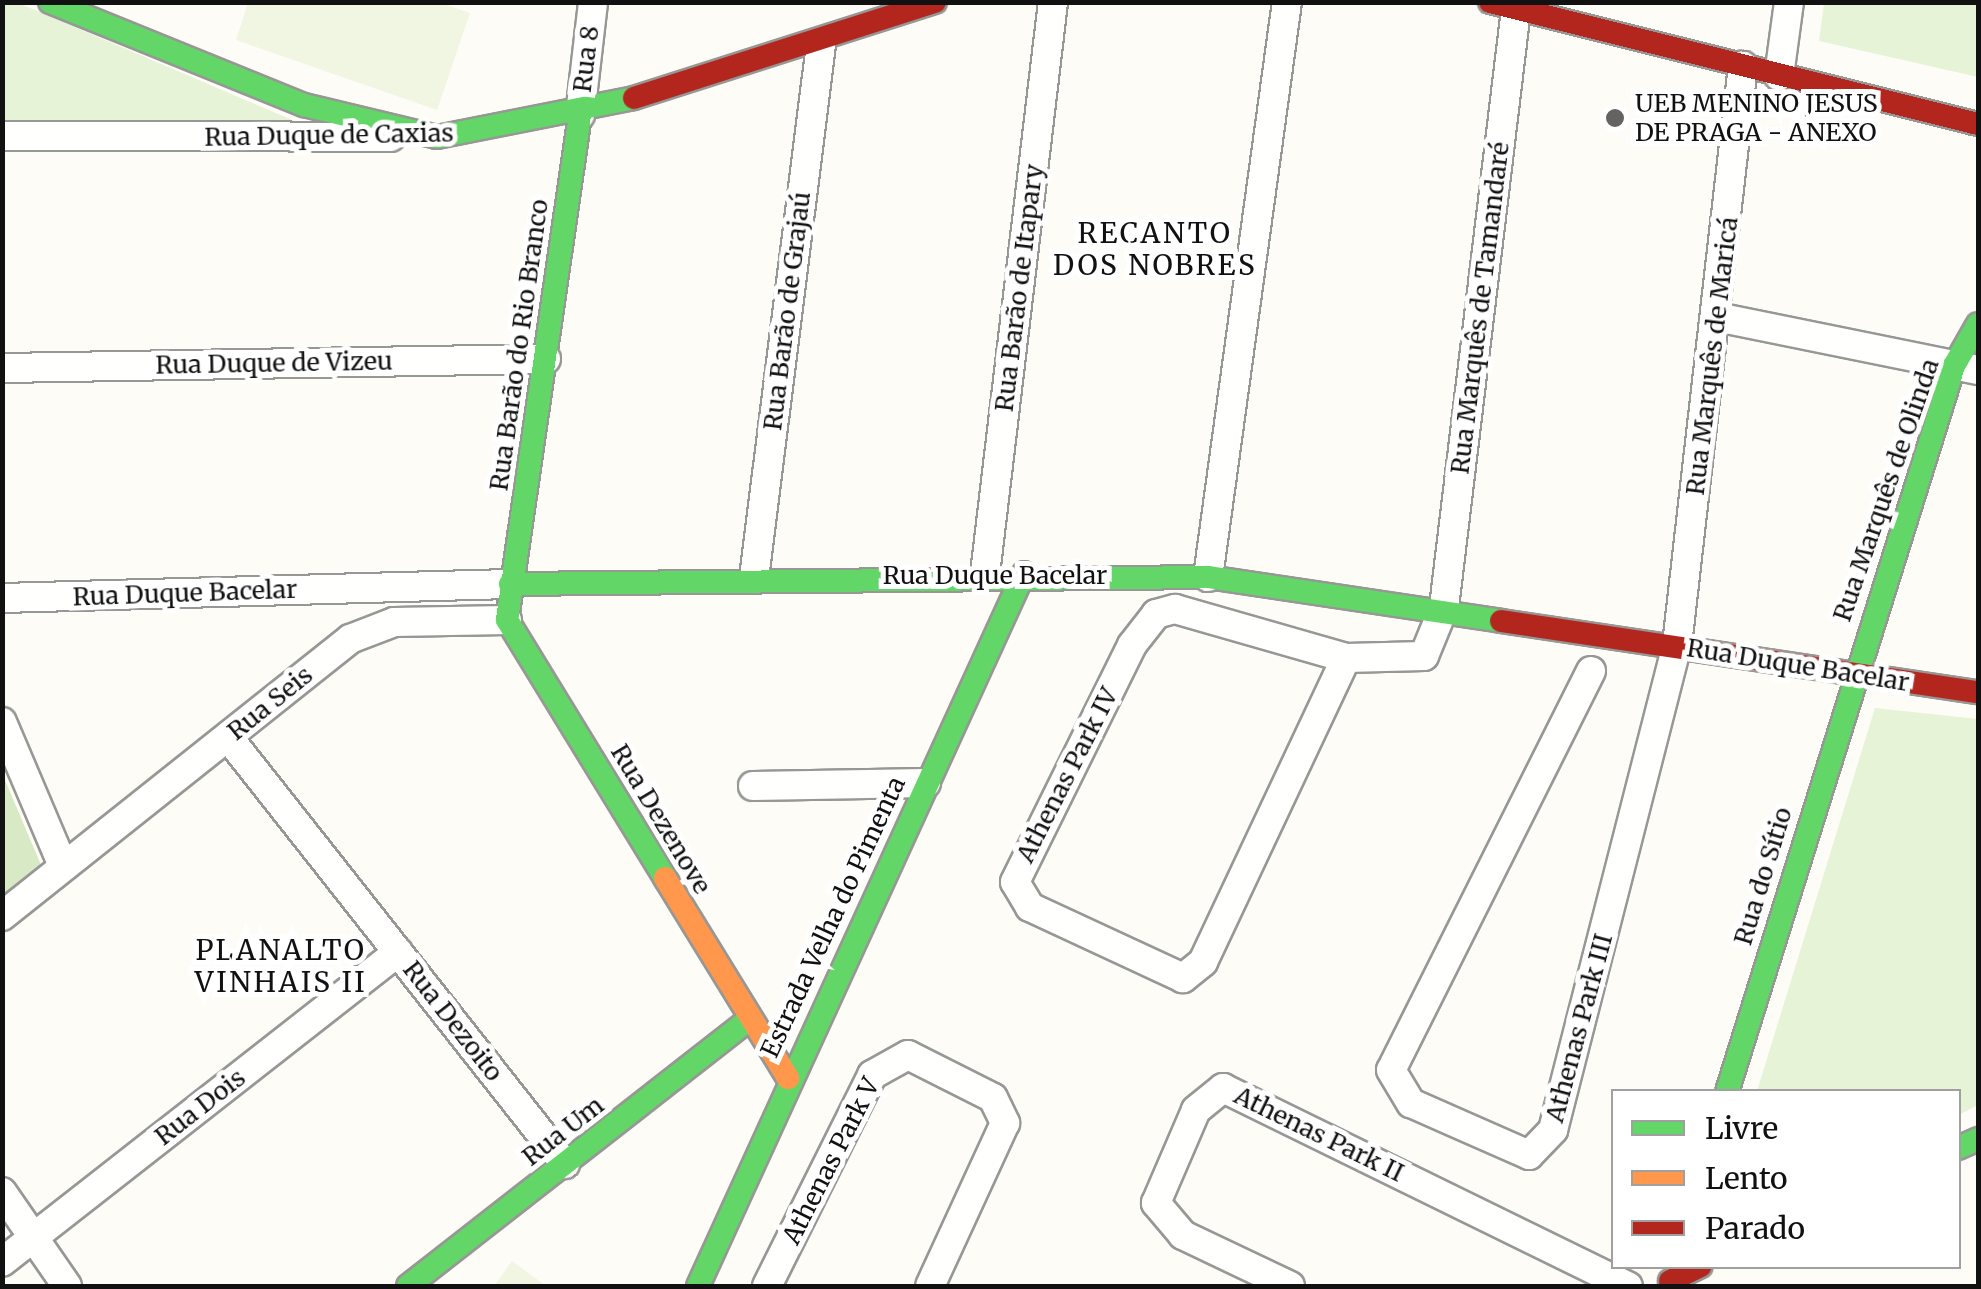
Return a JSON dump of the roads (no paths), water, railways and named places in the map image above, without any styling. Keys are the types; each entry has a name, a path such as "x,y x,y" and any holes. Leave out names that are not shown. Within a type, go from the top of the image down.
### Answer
{"main road":[{"path":"50,2 304,105 437,137"},
{"name":"Rua Duque de Caxias","path":"437,137 580,115 821,45 935,2"},
{"path":"1503,6 1978,124"},
{"name":"Rua Barão do Rio Branco","path":"510,584 580,115"},
{"name":"Rua Marquês de Olinda","path":"1852,676 1966,368 1978,324"},
{"name":"Rua Duque Bacelar","path":"510,584 1024,573 1208,577 1444,607 1852,676 1978,692"},
{"name":"Estrada Velha do Pimenta","path":"698,1286 788,1078 1024,573"},
{"path":"507,620 510,584"},
{"name":"Rua Dezenove","path":"507,620 788,1078"},
{"name":"Rua do Sítio","path":"1728,1089 1852,676"},
{"name":"Rua Um","path":"408,1286 750,1018"}],"street":[{"name":"Rua 8","path":"580,115 593,2"},
{"name":"Rua Barão de Itapary","path":"985,574 1053,2"},
{"path":"1208,577 1287,2"},
{"path":"1779,76 1788,2"},
{"name":"Rua Marquês de Tamandaré","path":"1444,607 1503,6"},
{"name":"Rua Barão de Grajaú","path":"754,578 821,45"},
{"name":"Rua Marquês de Maricá","path":"1677,644 1743,66"},
{"name":"Rua Duque de Caxias","path":"2,136 437,137"},
{"path":"1717,317 1966,368"},
{"name":"Rua Duque de Vizeu","path":"2,368 546,359"},
{"name":"Rua Duque Bacelar","path":"2,598 510,584"},
{"name":"Athenas Park IV","path":"1346,658 1196,970 1171,976 1019,896 1019,870 1156,614 1175,609 1346,658 1424,656 1444,607"},
{"name":"Rua Seis","path":"2,916 369,628 507,620"},
{"name":"Athenas Park III","path":"1591,671 1391,1070 1411,1103 1529,1154 1553,1130 1677,644"},
{"path":"2,722 63,866"},
{"name":"Rua Dezoito","path":"228,737 566,1164"},
{"path":"753,786 926,783"},
{"name":"Rua Dois","path":"2,1262 398,952"},
{"name":"Athenas Park V","path":"767,1286 872,1076 908,1054 993,1098 1005,1123 930,1286"},
{"name":"Athenas Park II","path":"1290,1286 1182,1235 1156,1203 1196,1110 1223,1088 1628,1286"},
{"path":"2,1192 30,1240 67,1286"}],"place":[{"name":"UEB MENINO JESUS DE PRAGA - ANEXO","path":"1615,118"}],"district":[{"name":"RECANTO DOS NOBRES","path":"1155,249"},
{"name":"PLANALTO VINHAIS II","path":"281,966"}]}
